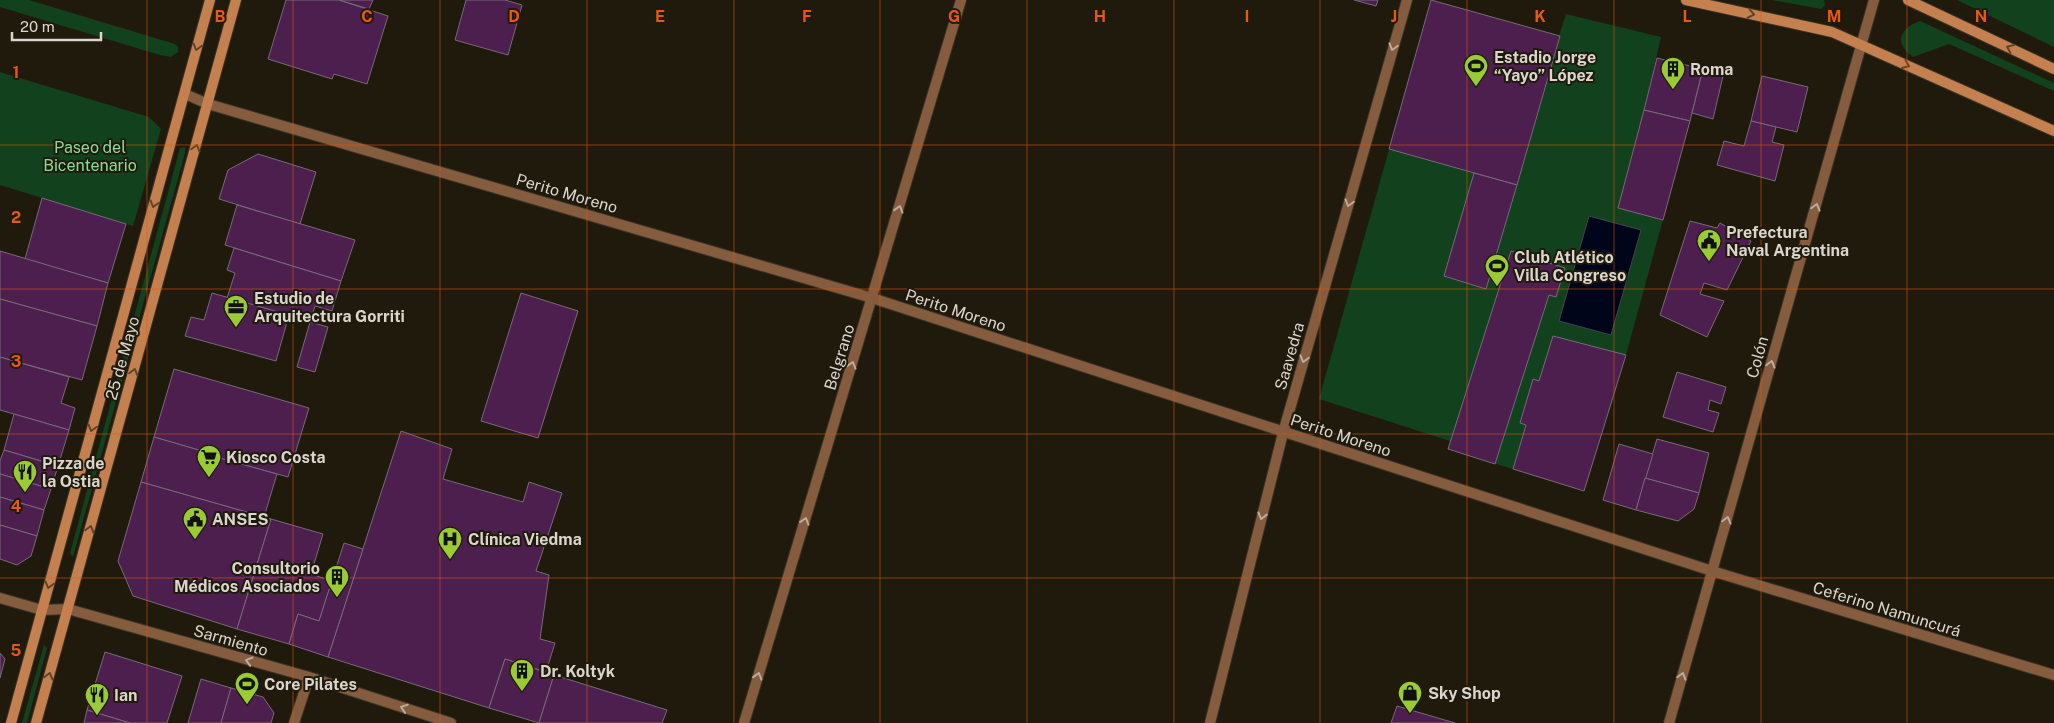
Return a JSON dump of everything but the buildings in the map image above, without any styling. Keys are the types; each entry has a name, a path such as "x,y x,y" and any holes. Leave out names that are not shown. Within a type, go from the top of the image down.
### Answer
{"main road":[{"name":"25 de Mayo","path":"11,723 210,0"},
{"name":"25 de Mayo","path":"36,723 236,0"},
{"path":"1686,0 1832,32 2054,131"},
{"path":"1908,0 2054,69"}],"street":[{"name":"Belgrano","path":"744,723 961,0"},
{"name":"Saavedra","path":"1210,723 1283,433 1407,0"},
{"name":"Colón","path":"1669,723 1874,0"},
{"name":"Perito Moreno","path":"185,94 208,104 872,298 1712,571"},
{"name":"Ceferino Namuncurá","path":"1712,571 2054,675"},
{"name":"Sarmiento","path":"0,598 42,610 68,609 309,678 451,723"},
{"path":"294,723 309,678"}],"green space":[{"path":"0,0 29,0 175,44 178,47 178,52 171,57 160,55 0,7"},
{"name":"Club Atlético Villa Congreso","path":"1431,0 1559,36 1566,14 1661,37 1644,110 1690,121 1626,355 1584,491 1448,449 1450,441 1319,399"},
{"path":"1772,0 1824,0 1825,5 1821,9"},
{"path":"1957,0 2054,0 2054,47"},
{"path":"1920,21 2054,83 2054,91 1949,44 1913,57 1907,52 1901,41 1904,32"},
{"name":"Paseo del Bicentenario","path":"0,72 149,117 161,129 133,226 0,185"},
{"path":"185,147 185,153 73,557 70,553 180,148"},
{"path":"44,645 47,648 27,723 22,723"}],"water":[{"path":"1589,216 1641,230 1611,335 1559,321"}],"place":[{"name":"Estadio Jorge “Yayo” López","path":"1476,87"},
{"name":"Roma","path":"1673,90"},
{"name":"Prefectura Naval Argentina","path":"1709,262"},
{"name":"Club Atlético Villa Congreso","path":"1497,287"},
{"name":"Estudio de Arquitectura Gorriti","path":"236,328"},
{"name":"Kiosco Costa","path":"209,478"},
{"name":"Pizza de la Ostia","path":"25,493"},
{"name":"ANSES","path":"195,540"},
{"name":"Clínica Viedma","path":"450,560"},
{"name":"Consultorio Médicos Asociados","path":"337,598"},
{"name":"Dr. Koltyk","path":"522,692"},
{"name":"Core Pilates","path":"247,705"},
{"name":"Sky Shop","path":"1410,714"},
{"name":"Ian","path":"97,716"}]}
